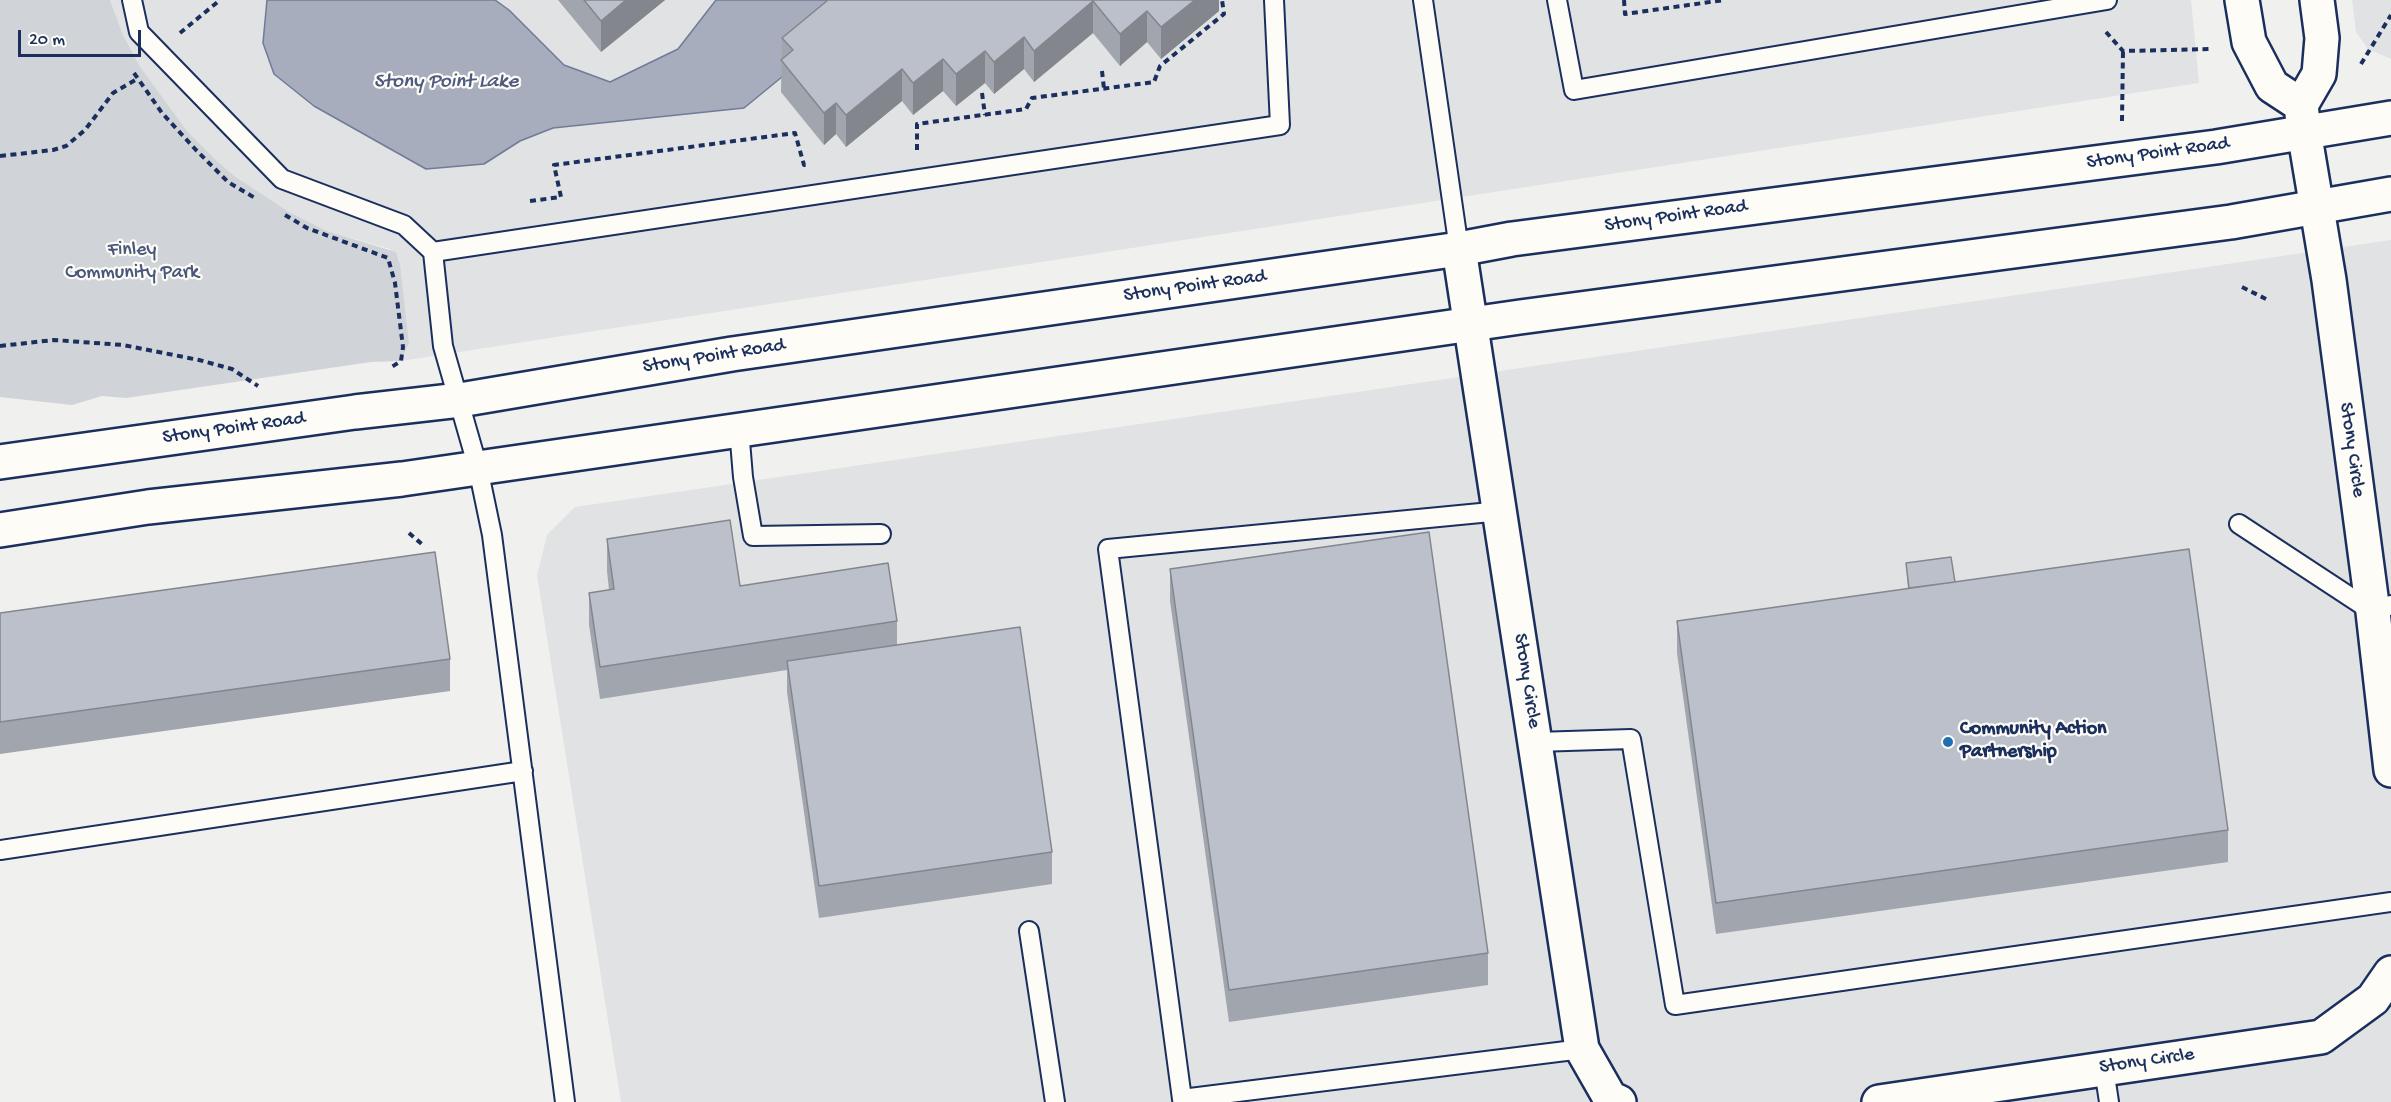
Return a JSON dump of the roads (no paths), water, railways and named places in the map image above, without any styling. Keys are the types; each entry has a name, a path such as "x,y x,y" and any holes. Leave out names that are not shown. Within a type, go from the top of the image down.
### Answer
{"main road":[{"path":"2242,0 2248,42 2272,86 2303,118 2319,74 2322,38 2317,0"},
{"name":"Stony Point Road","path":"0,462 355,412 460,400 732,354 1459,249 1512,239 2217,147 2303,118 2391,118"},
{"name":"Stony Circle","path":"2303,118 2382,608 2391,770"},
{"path":"0,530 147,507 402,479 1472,324 2231,222 2391,194"},
{"name":"Stony Circle","path":"1459,249 1582,1049 1611,1098 1619,1102"},
{"name":"Stony Circle","path":"1879,1102 2320,1037 2386,990"}],"lane":[{"path":"132,0 139,32 282,179 404,225 433,252 443,346 478,468 492,535 565,1102"},
{"path":"433,252 1280,125 1274,0"},
{"path":"1423,0 1459,249"},
{"path":"1557,0 1574,90 2107,0"},
{"path":"739,429 743,477 753,537 881,534"},
{"path":"1501,511 1108,549 1182,1101 1582,1049"},
{"path":"2239,524 2382,608"},
{"path":"1536,742 1631,739 1675,1005 2391,902"},
{"path":"0,850 523,771"},
{"path":"1029,931 1055,1102"},
{"path":"2104,1069 2109,1102"}],"water":[{"name":"Stony Point Lake","path":"267,0 495,0 509,10 564,65 610,82 678,49 716,0 876,0 744,108 553,128 520,141 484,164 426,169 314,106 274,74 263,43"}],"place":[{"name":"Community Action Partnership","path":"1948,742"}],"park label":[{"name":"Finley Community Park","path":"132,262"}]}
